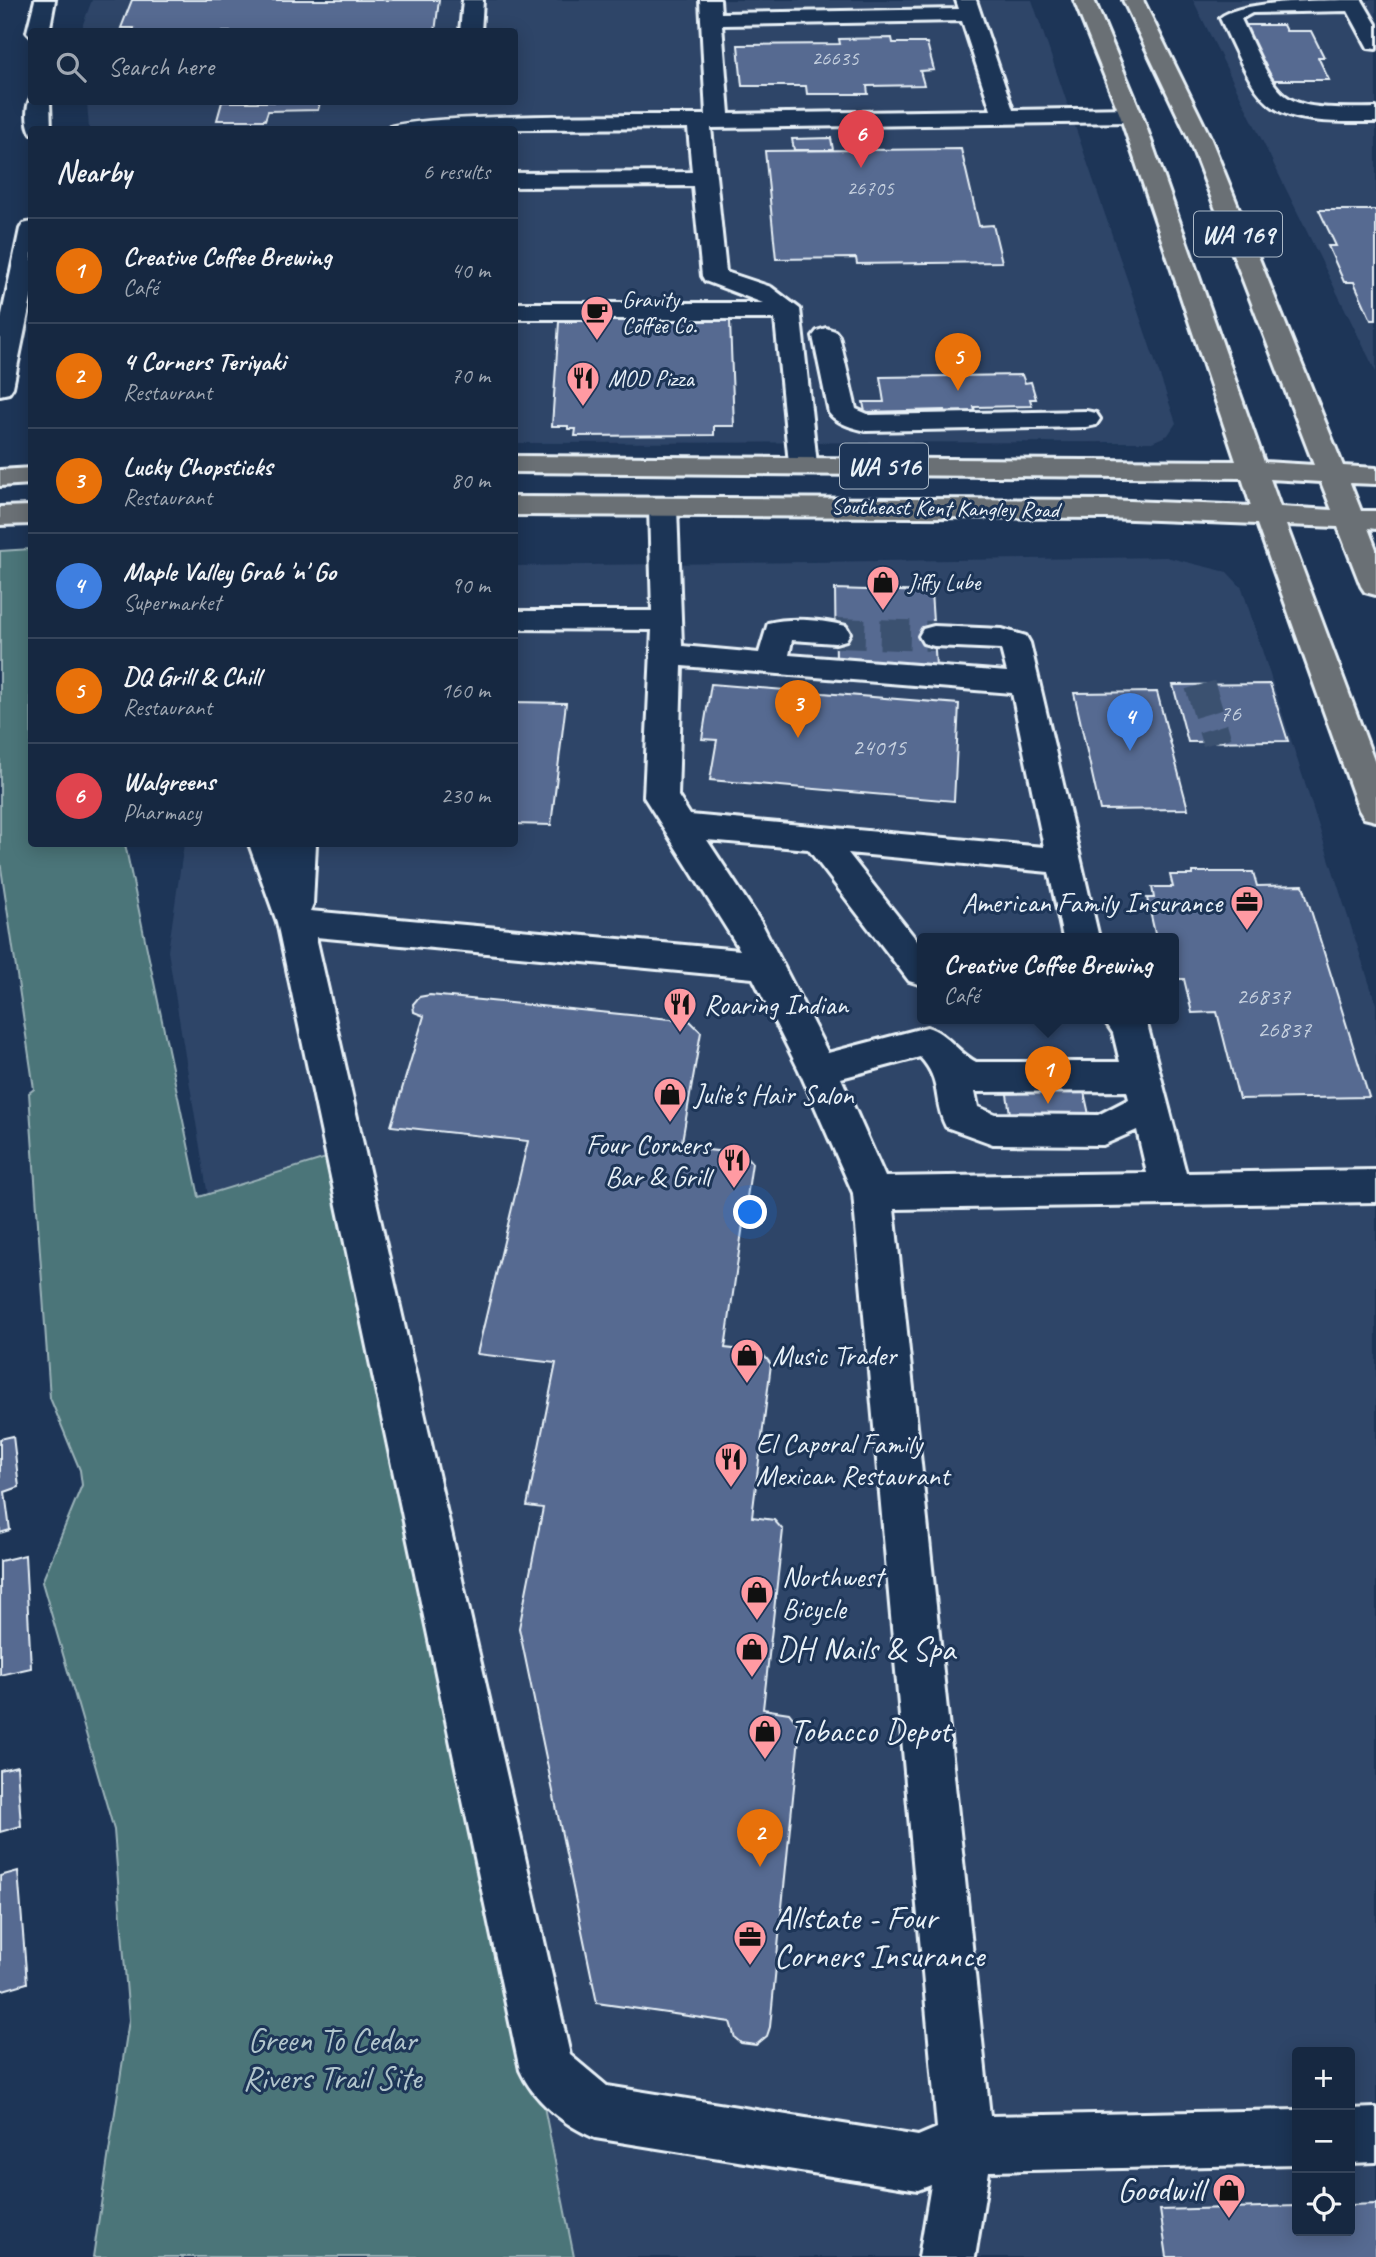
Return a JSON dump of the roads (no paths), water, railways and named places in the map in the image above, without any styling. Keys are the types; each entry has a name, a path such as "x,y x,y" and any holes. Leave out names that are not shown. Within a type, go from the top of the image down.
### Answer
{"main road":[{"name":"WA 169","path":"1084,0 1131,115 1269,517 1376,810"},
{"name":"WA 169","path":"1133,0 1199,138 1331,473 1363,519 1376,586"},
{"name":"Southeast Kent Kangley Road","path":"518,464 803,464 1253,470 1376,476"},
{"path":"0,478 28,476"},
{"name":"Southeast Kent Kangley Road","path":"518,506 1106,509 1363,519"},
{"path":"0,516 28,515"}],"street":[{"path":"39,28 45,0"},
{"path":"470,28 474,0"},
{"path":"1376,43 1354,3 1252,7 1240,10 1230,18 1269,96 1284,105 1319,115 1376,115"},
{"path":"803,464 787,311 773,297 714,276 705,179 710,9 968,8 1007,128"},
{"path":"39,105 40,126"},
{"path":"459,125 462,105"},
{"path":"518,127 1007,128 1131,115"},
{"path":"446,126 478,126"},
{"path":"518,180 705,179"},
{"path":"0,387 8,308 28,242"},
{"path":"518,311 787,311"},
{"path":"826,336 843,413 859,421 1086,419"},
{"path":"663,507 667,638 661,797 744,924 818,1070 873,1193 966,2144 947,2257"},
{"path":"518,620 667,638 772,663 1026,684"},
{"path":"772,663 779,630 835,633"},
{"path":"934,636 1002,639 1016,643 1080,933"},
{"path":"680,826 1064,861"},
{"path":"818,839 917,966"},
{"path":"267,847 295,922 547,2070 595,2111 918,2163 966,2144 1292,2137"},
{"path":"295,922 299,847"},
{"path":"295,922 765,966"},
{"path":"1126,1024 1130,1028 1171,1189"},
{"path":"818,1070 938,1042"},
{"path":"938,1042 960,1116 993,1129 1103,1130 1146,1091"},
{"path":"938,1042 970,1077 1146,1091"},
{"path":"873,1193 1376,1186"},
{"path":"1355,2136 1376,2135"}],"tunnel":[{"path":"835,633 934,636"},
{"path":"1200,685 1217,742"}],"place":[{"name":"Walgreens","path":"861,168"},
{"name":"Gravity Coffee Co.","path":"597,342"},
{"name":"DQ Grill & Chill","path":"958,391"},
{"name":"MOD Pizza","path":"583,408"},
{"name":"Jiffy Lube","path":"883,612"},
{"name":"Lucky Chopsticks","path":"798,738"},
{"name":"Maple Valley Grab 'n' Go","path":"1130,751"},
{"name":"American Family Insurance","path":"1247,932"},
{"name":"Roaring Indian","path":"680,1034"},
{"name":"Creative Coffee Brewing","path":"1048,1104"},
{"name":"Julie's Hair Salon","path":"670,1124"},
{"name":"Four Corners Bar & Grill","path":"734,1190"},
{"name":"Music Trader","path":"747,1385"},
{"name":"El Caporal Family Mexican Restaurant","path":"731,1489"},
{"name":"Northwest Bicycle","path":"757,1622"},
{"name":"DH Nails & Spa","path":"752,1679"},
{"name":"Tobacco Depot","path":"765,1761"},
{"name":"4 Corners Teriyaki","path":"760,1867"},
{"name":"Allstate - Four Corners Insurance","path":"750,1967"},
{"name":"Goodwill","path":"1229,2220"}],"park label":[{"name":"Green To Cedar Rivers Trail Site","path":"332,2059"}]}
